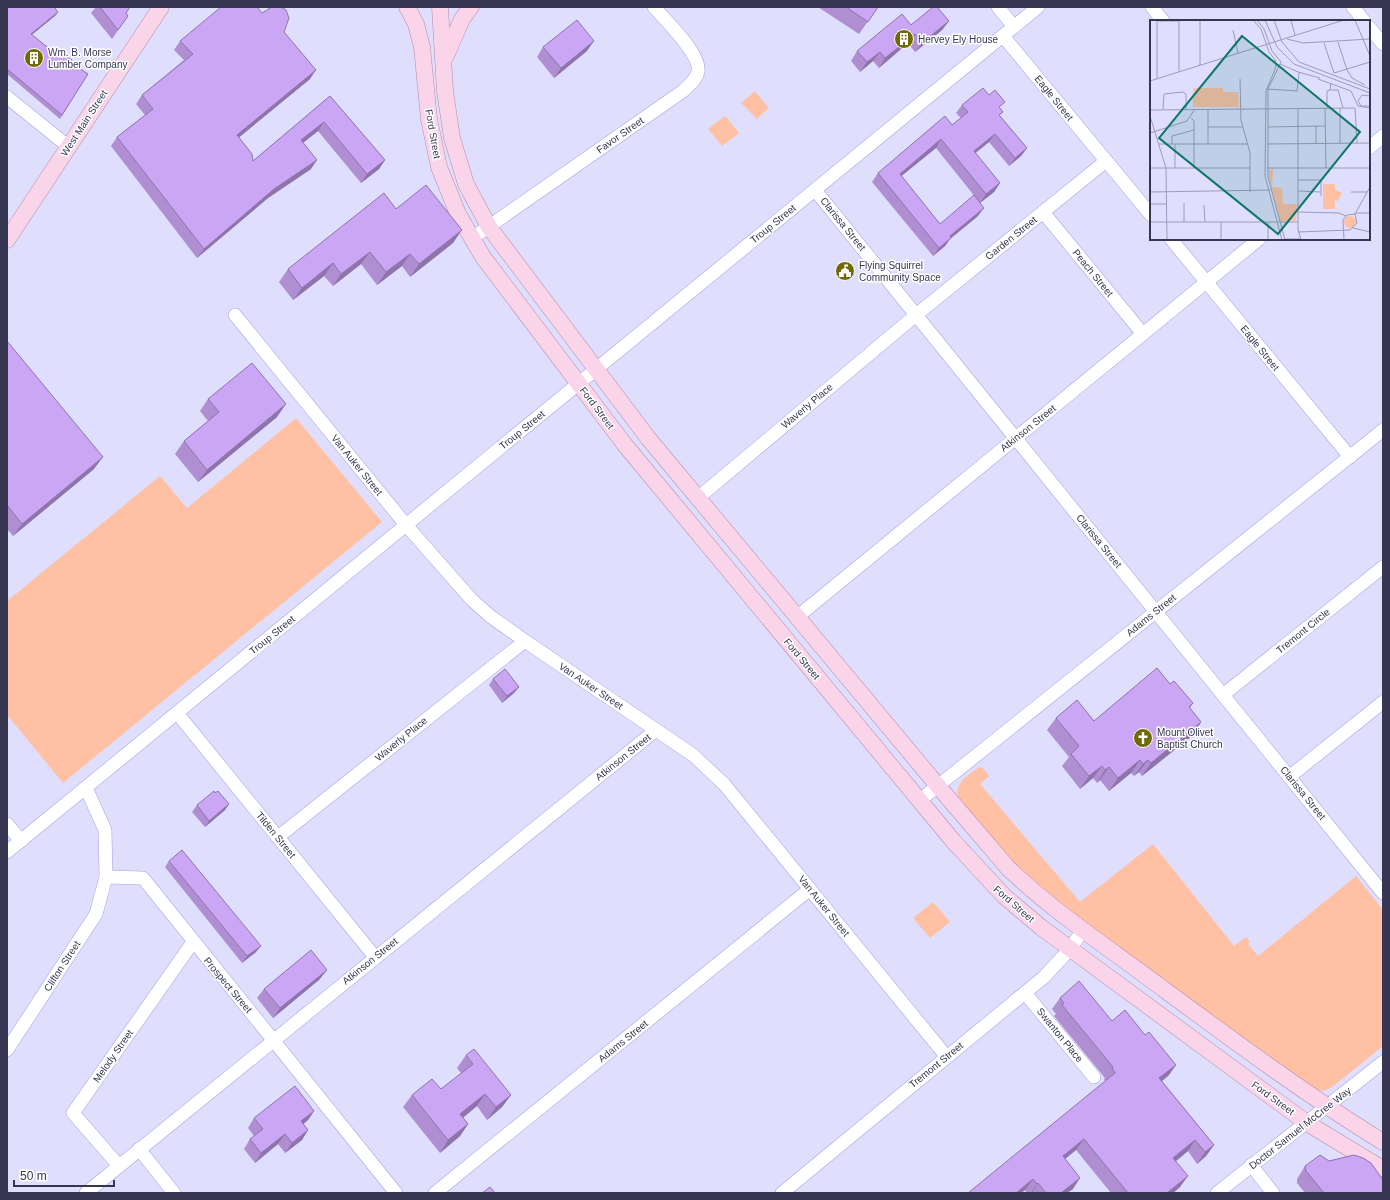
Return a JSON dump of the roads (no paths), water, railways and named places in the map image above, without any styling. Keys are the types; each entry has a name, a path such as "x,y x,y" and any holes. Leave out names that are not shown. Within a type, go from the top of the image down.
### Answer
{"main road":[{"name":"West Main Street","path":"7,240 161,7"},
{"name":"Ford Street","path":"407,7 416,24 422,47 429,119 439,167 458,214 471,239 578,384 640,464 920,801 986,879 1023,912 1307,1123 1383,1169"},
{"name":"Ford Street","path":"440,7 448,115 458,162 476,206 489,227 648,438 1008,868 1043,900 1083,930 1327,1108 1383,1142"},
{"path":"444,67 450,45 462,19 471,7"}],"street":[{"name":"Favor Street","path":"471,239 684,91 692,83 698,73 697,59 654,7"},
{"path":"998,7 1014,27"},
{"name":"Troup Street","path":"7,852 1038,7"},
{"path":"1152,7 1162,20"},
{"path":"1352,7 1363,20"},
{"path":"1370,28 1383,44"},
{"name":"Eagle Street","path":"1003,36 1150,214"},
{"path":"7,97 69,147"},
{"path":"1370,147 1383,136"},
{"name":"Garden Street","path":"916,315 1106,161"},
{"name":"Clarissa Street","path":"815,190 1383,893"},
{"name":"Peach Street","path":"1043,212 1143,334"},
{"name":"Eagle Street","path":"1172,240 1350,456"},
{"name":"Atkinson Street","path":"797,617 1258,240"},
{"name":"Van Auker Street","path":"235,315 406,525 471,599 490,616 693,755 720,779 946,1056"},
{"name":"Waverly Place","path":"698,498 916,315"},
{"name":"Adams Street","path":"920,801 1383,430"},
{"name":"Tremont Circle","path":"1223,695 1383,567"},
{"name":"Waverly Place","path":"278,837 525,640"},
{"path":"1289,777 1383,702"},
{"name":"Tilden Street","path":"177,713 375,957"},
{"name":"Atkinson Street","path":"86,1193 273,1039 656,730"},
{"path":"86,788 105,830 106,877"},
{"path":"7,824 21,841"},
{"name":"Prospect Street","path":"106,877 143,878 192,942 273,1039 396,1193"},
{"name":"Clifton Street","path":"7,1050 96,914 106,877"},
{"name":"Adams Street","path":"435,1193 810,889"},
{"name":"Tremont Street","path":"782,1193 946,1056 1025,993 1044,976 1070,948 1083,930"},
{"name":"Melody Street","path":"119,1166 73,1113 192,942"},
{"name":"Swanton Place","path":"1025,993 1094,1077"},
{"name":"Doctor Samuel McCree Way","path":"1217,1193 1251,1165 1327,1108 1383,1062"},
{"path":"139,1149 174,1193"},
{"path":"1251,1165 1273,1193"}],"place":[{"name":"Hervey Ely House","path":"904,39"},
{"name":"Wm. B. Morse Lumber Company","path":"34,58"},
{"name":"Flying Squirrel Community Space","path":"845,271"},
{"name":"Mount Olivet Baptist Church","path":"1143,738"}]}
